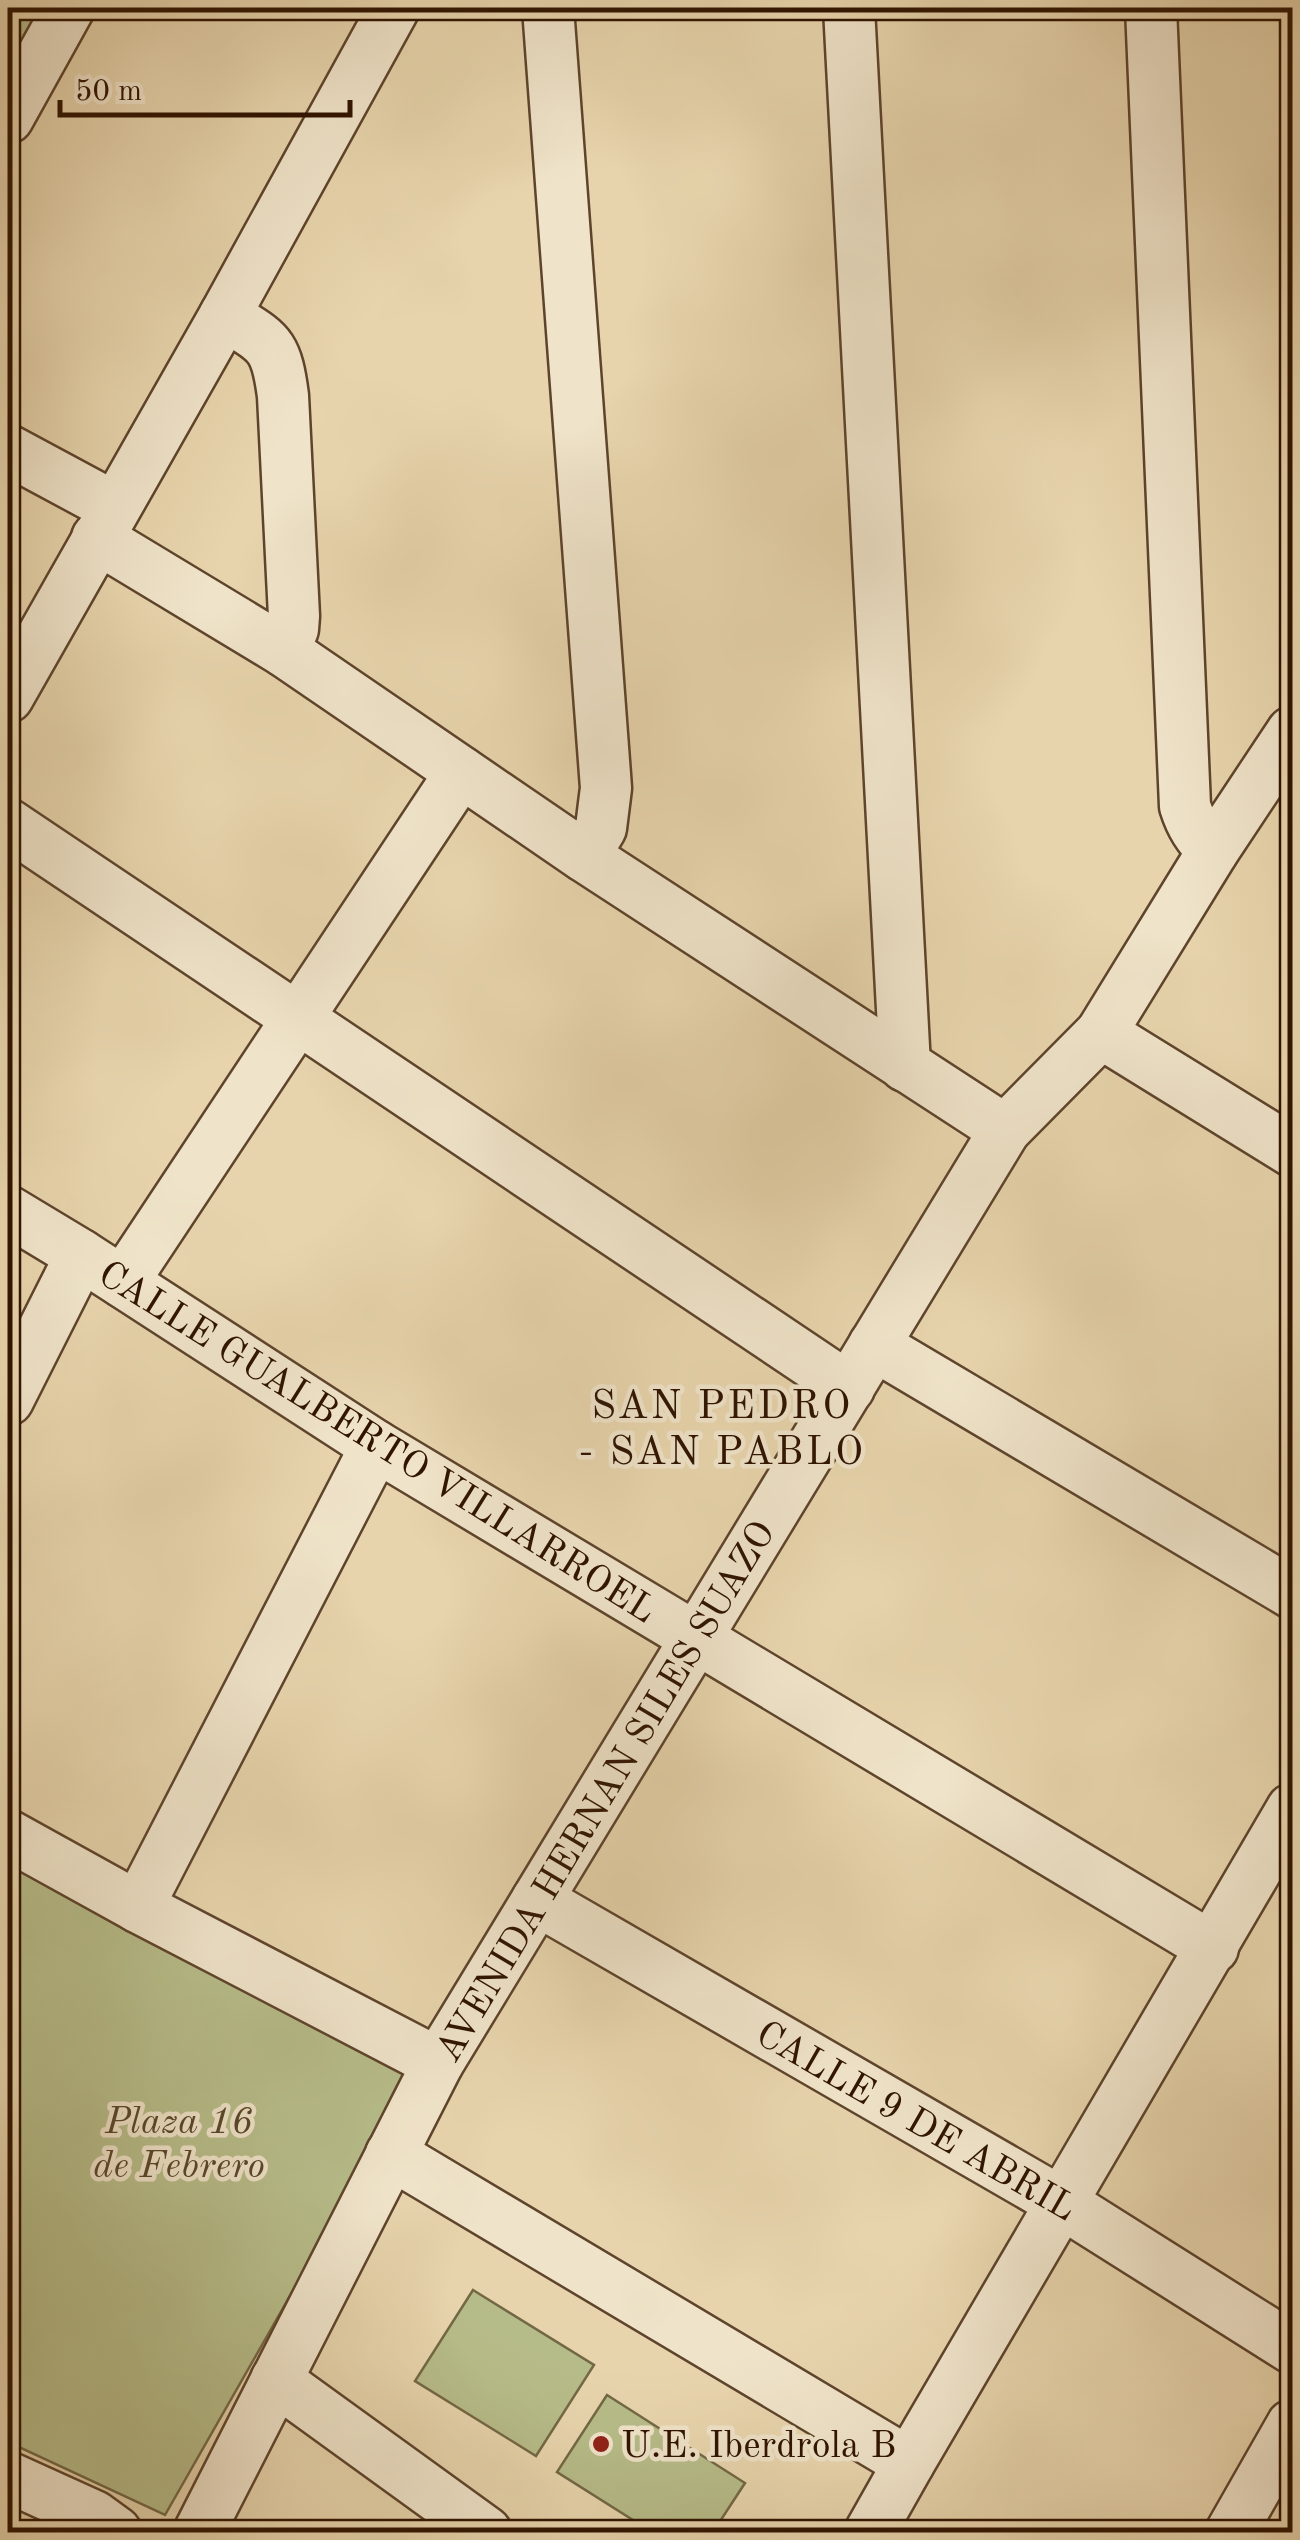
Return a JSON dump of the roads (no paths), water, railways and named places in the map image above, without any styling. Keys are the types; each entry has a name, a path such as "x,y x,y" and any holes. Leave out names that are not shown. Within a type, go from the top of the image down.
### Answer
{"street":[{"path":"8,118 70,8"},
{"path":"8,697 394,8"},
{"path":"548,8 606,788 600,828 584,856"},
{"path":"849,8 904,1066"},
{"path":"1151,8 1185,806 1190,822 1213,851"},
{"path":"225,314 270,345 280,366 294,616 284,651"},
{"path":"8,450 284,651 584,856 1006,1130"},
{"name":"AVENIDA HERNAN SILES SUAZO","path":"199,2532 438,2063 1006,1130 1100,1033 1292,732"},
{"path":"123,1282 461,772"},
{"path":"8,824 848,1388"},
{"path":"1100,1033 1292,1151"},
{"name":"CALLE GUALBERTO VILLARROEL","path":"8,1210 376,1446 1213,1948"},
{"path":"8,1400 82,1255"},
{"path":"874,1345 1292,1593"},
{"path":"138,1907 376,1446"},
{"path":"870,2532 1292,1809"},
{"path":"8,1835 438,2063"},
{"name":"CALLE 9 DE ABRIL","path":"537,1900 1062,2203 1292,2348"},
{"path":"392,2154 909,2462"},
{"path":"276,2380 486,2532"},
{"path":"1232,2532 1292,2425"},
{"path":"8,2477 94,2516 116,2532"}],"place":[{"name":"U.E. Iberdrola B","path":"601,2444"}],"district":[{"name":"SAN PEDRO - SAN PABLO","path":"722,1427"}],"park label":[{"name":"Plaza 16 de Febrero","path":"179,2142"}]}
